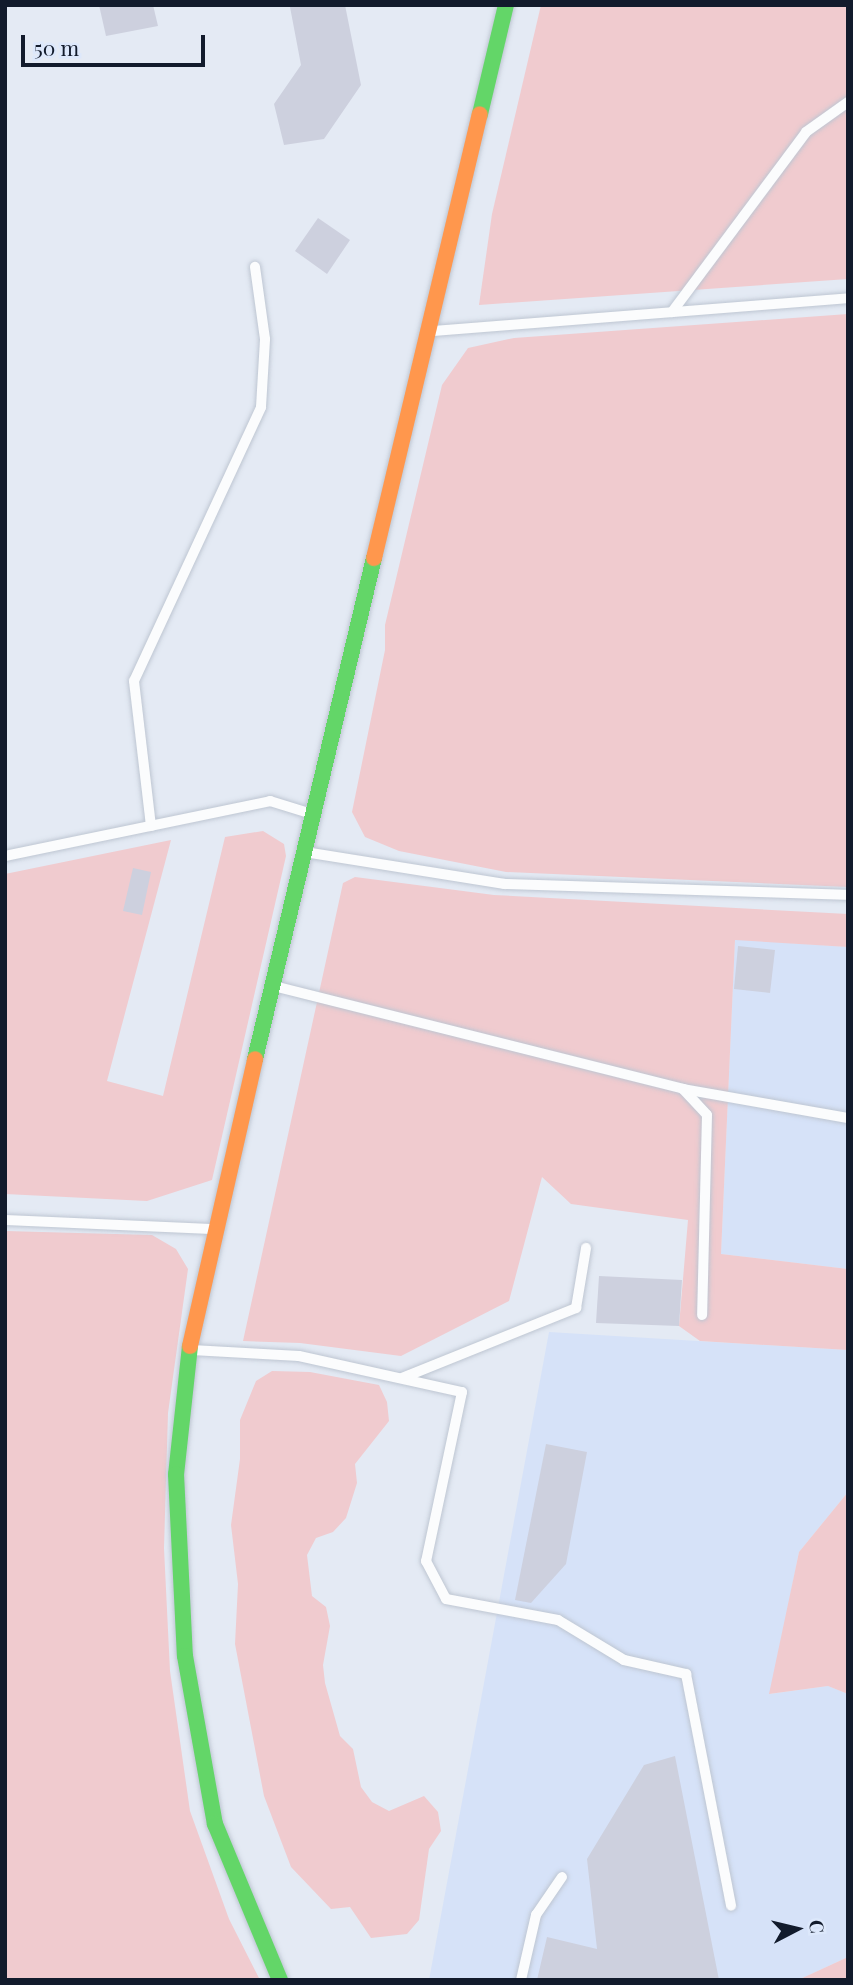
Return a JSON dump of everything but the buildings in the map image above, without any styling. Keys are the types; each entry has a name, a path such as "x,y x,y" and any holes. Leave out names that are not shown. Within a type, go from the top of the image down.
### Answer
{"street":[{"path":"280,1980 215,1824 185,1656 176,1474 190,1350 214,1229 271,985 430,331 506,5"}],"lane":[{"path":"672,312 806,132 848,102"},
{"path":"151,826 134,681 261,407 265,339 255,267"},
{"path":"430,331 848,298"},
{"path":"5,856 270,801 312,814"},
{"path":"303,851 504,884 848,895"},
{"path":"271,985 683,1089 848,1118"},
{"path":"683,1089 707,1115 702,1315"},
{"path":"5,1220 214,1229"},
{"path":"402,1378 576,1308 586,1248"},
{"path":"190,1350 299,1356 462,1392 426,1561 446,1598 558,1620 624,1660 685,1674 731,1906"},
{"path":"520,1980 536,1915 562,1877"}],"shaded area":[{"path":"541,5 848,5 848,279 479,305 492,214"},
{"path":"848,314 848,887 506,872 399,851 365,837 352,812 385,650 385,625 442,385 468,348 514,338"},
{"path":"263,831 284,844 286,856 212,1180 147,1201 5,1194 5,874 171,840 107,1081 163,1096 225,837"},
{"path":"355,877 494,895 848,914 848,947 735,940 721,1254 848,1269 848,1350 700,1341 679,1326 688,1220 571,1204 542,1177 509,1301 401,1356 300,1343 243,1341 343,883"},
{"path":"735,939 848,947 848,1269 721,1254"},
{"path":"5,1231 152,1235 176,1249 188,1269 168,1413 164,1548 170,1671 190,1811 229,1919 260,1980 5,1980"},
{"path":"549,1332 848,1350 848,1492 799,1552 770,1694 828,1686 848,1694 848,1957 798,1980 429,1980"},
{"path":"272,1371 310,1372 379,1385 387,1402 389,1421 355,1464 357,1483 346,1518 333,1532 316,1538 307,1555 312,1596 326,1607 330,1626 323,1665 325,1683 340,1736 353,1749 361,1787 372,1802 389,1811 424,1796 438,1812 441,1831 429,1849 419,1920 407,1934 371,1938 350,1907 331,1909 291,1867 264,1796 235,1644 238,1584 231,1525 240,1459 240,1420 256,1381"},
{"path":"848,1492 848,1694 828,1686 769,1694 799,1552"},
{"path":"848,1957 848,1980 798,1980"}],"traffic: fast":[{"path":"480,114 506,5"},
{"path":"255,1059 374,558"},
{"path":"190,1346 176,1474 185,1656 215,1824 280,1980"}],"traffic: slow":[{"path":"374,558 480,114"},
{"path":"190,1346 255,1059"}]}
